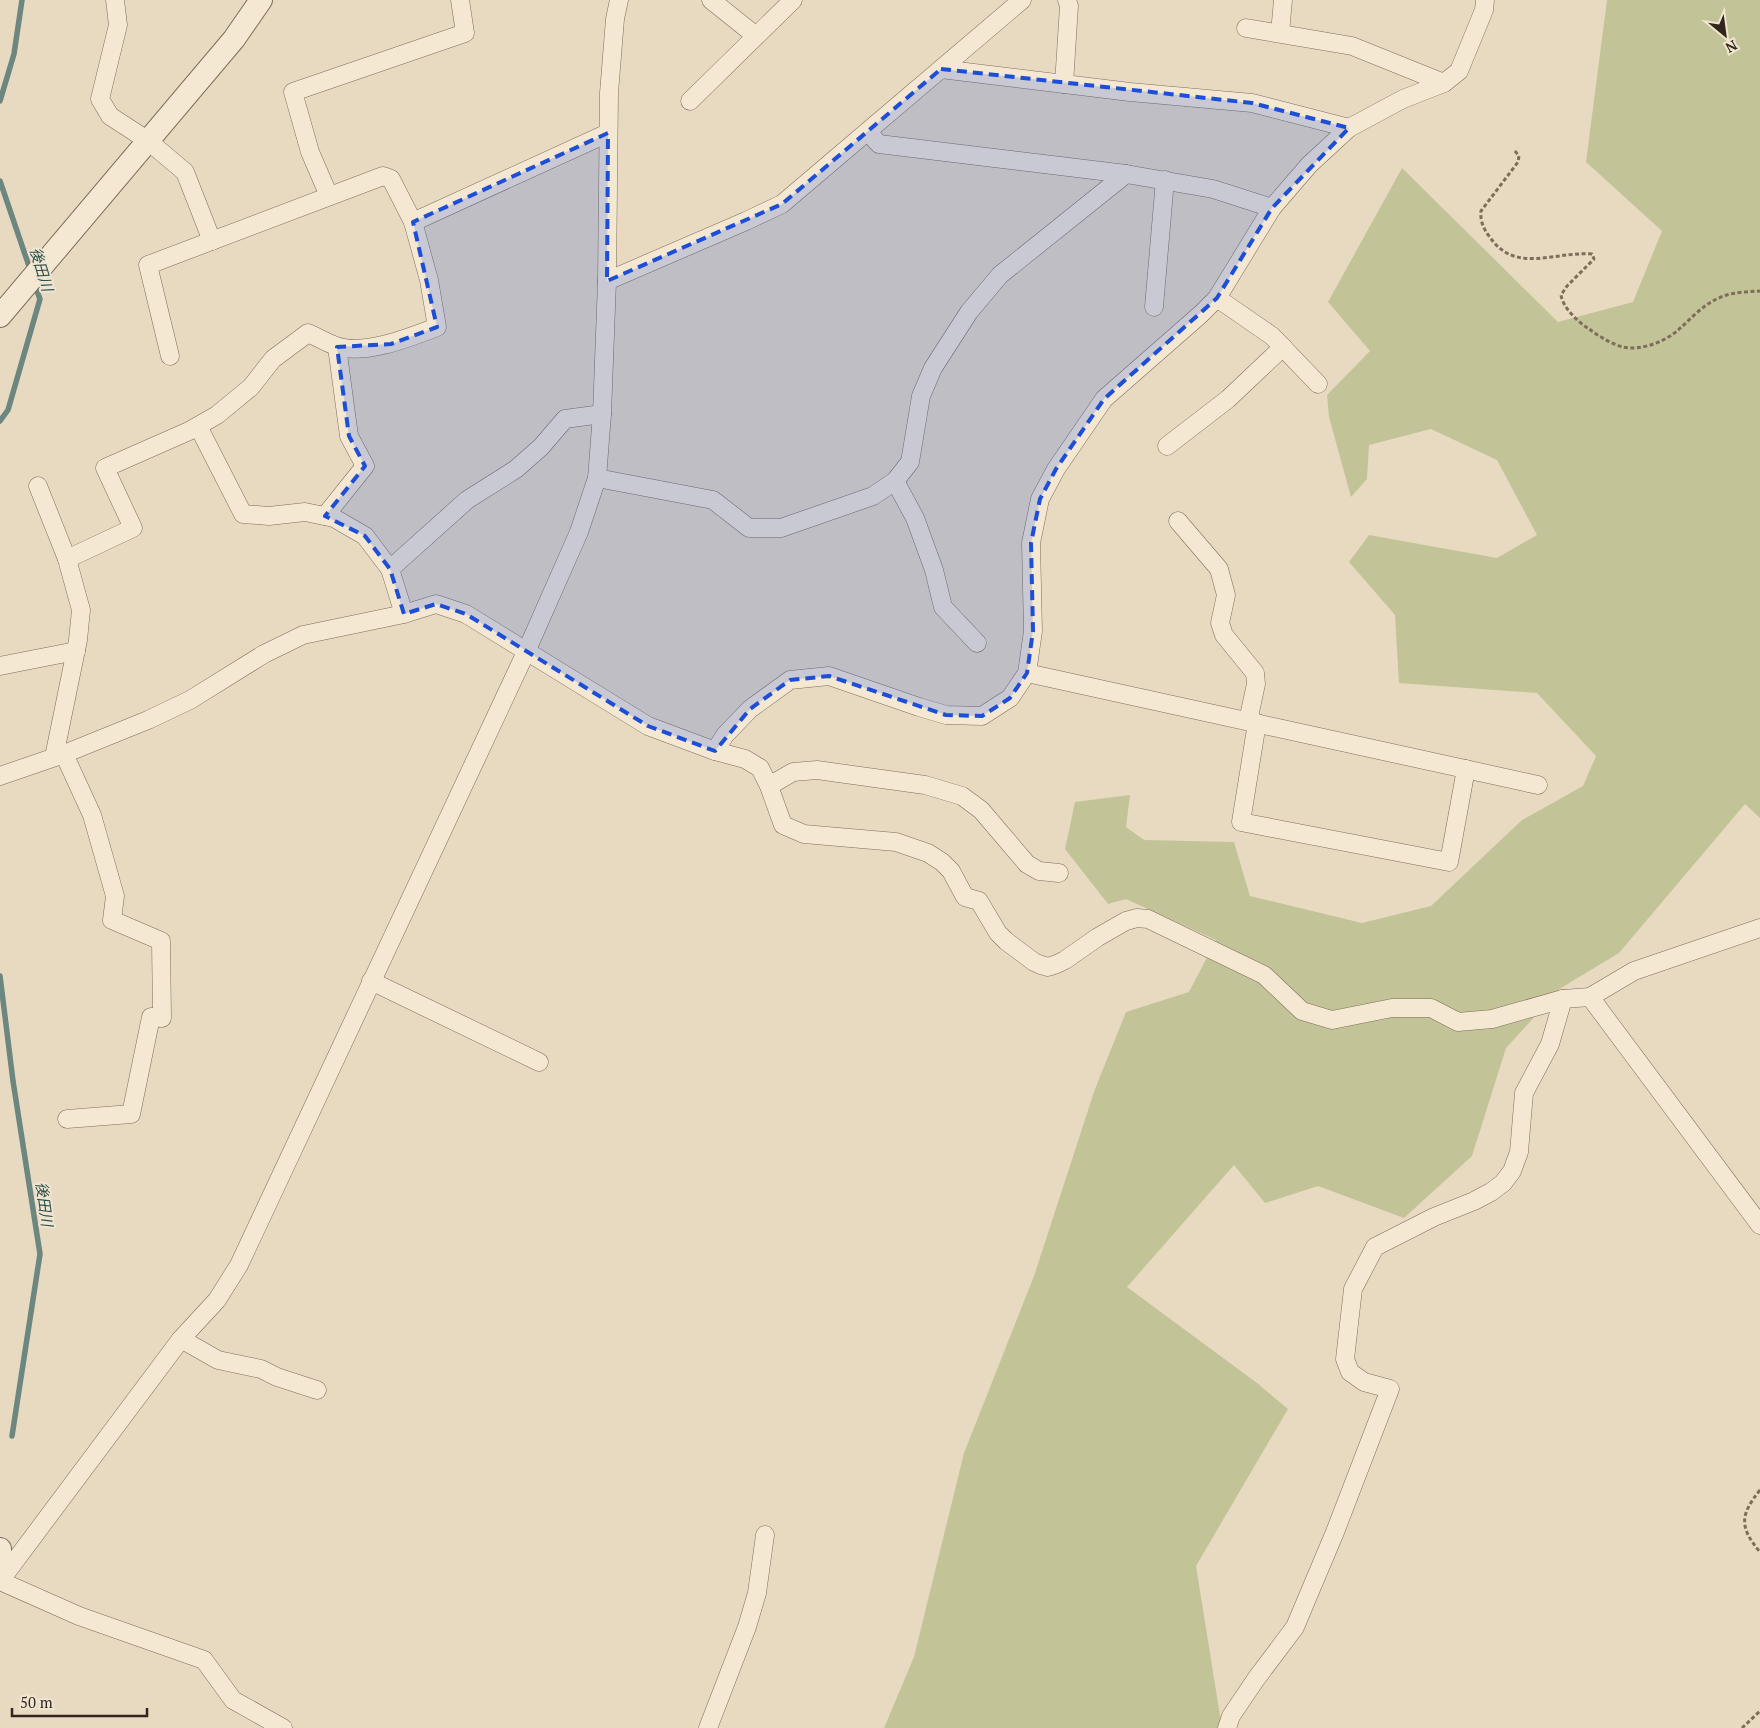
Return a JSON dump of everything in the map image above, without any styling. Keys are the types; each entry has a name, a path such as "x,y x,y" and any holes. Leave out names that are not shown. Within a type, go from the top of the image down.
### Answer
{"street":[{"path":"115,0 118,25 100,99 110,116 147,140 185,172 212,241"},
{"path":"2,314 234,39 261,0"},
{"path":"329,196 310,152 293,92 466,33 460,0"},
{"path":"607,0 615,19"},
{"path":"283,1728 233,1700 204,1660 79,1616 0,1581 181,1339 217,1300 239,1265 526,652 579,532 596,478 602,414 607,281 609,93 615,19 619,0"},
{"path":"711,0 756,36"},
{"path":"690,100 793,0"},
{"path":"607,281 782,204 1022,0"},
{"path":"1064,84 1069,6 1067,0"},
{"path":"1280,33 1283,0"},
{"path":"715,751 725,735 750,709 790,680 829,676 919,708 946,715 982,716 1010,698 1027,673 1033,631 1031,543 1040,499 1056,469 1104,399 1218,298 1272,208 1309,165 1348,128 1402,99 1444,82 1460,71 1484,10 1485,0"},
{"path":"1246,28 1352,46 1444,82"},
{"path":"941,69 1130,92 1252,103 1348,128"},
{"path":"868,132 879,144 1165,180 1213,189 1272,208"},
{"path":"413,222 608,133"},
{"path":"596,478 713,500 749,528 781,528 873,496 895,481 910,462 921,396 933,368 969,312 1000,275 1126,174"},
{"path":"67,558 134,528 105,468 198,426 217,415 251,387 273,359 308,333 337,347 352,348 391,344 437,327 429,280 413,222 392,179 383,176 148,266 170,356"},
{"path":"1154,307 1165,180"},
{"path":"1218,298 1272,336 1318,384"},
{"path":"324,516 365,466 349,436 337,347"},
{"path":"1167,446 1228,399 1283,347"},
{"path":"390,569 467,500 516,469 541,447 565,419 602,414"},
{"path":"198,426 243,514 269,516 305,512 334,518 365,536 390,569 404,614"},
{"path":"895,481 916,518 934,570 943,607 976,642"},
{"path":"38,486 67,558 81,610 59,756 95,824 115,896 112,920 161,941 162,1018 151,1017 131,1114 67,1119"},
{"path":"1178,521 1219,569 1226,595 1220,623 1224,635 1255,674 1253,722 1240,822 1449,862 1466,769"},
{"path":"0,776 59,756 148,720 181,704 264,654 303,635 404,614 436,604 466,614 648,726 715,751 745,759 760,768 769,786 783,825 804,834 896,842 928,853 942,862 951,871 965,897 979,901 998,933 1041,966 1057,964 1116,926 1137,918 1148,919 1264,975 1302,1011 1332,1020 1392,1008 1431,1008 1458,1022 1492,1019 1563,999 1590,997 1634,972 1760,928"},
{"path":"0,666 76,650"},
{"path":"1027,673 1538,785"},
{"path":"769,786 793,772 818,770 925,785 962,796 981,810 1027,864 1039,871 1059,873"},
{"path":"372,981 539,1062"},
{"path":"1590,997 1760,1225"},
{"path":"1227,1728 1231,1716 1295,1627 1335,1532 1390,1389 1364,1382 1350,1372 1345,1358 1353,1289 1375,1247 1434,1217 1491,1192 1503,1183 1512,1171 1519,1152 1524,1093 1550,1044 1563,999"},
{"path":"181,1339 218,1360 262,1369 277,1377 317,1390"},
{"path":"708,1728 747,1627 757,1593 765,1534"},
{"path":"0,1550 0,1569"}],"path":[{"path":"1514,151 1519,156 1518,162 1481,211 1480,218 1485,230 1493,242 1506,254 1517,258 1537,258 1582,253 1592,254 1594,259 1566,286 1561,295 1562,301 1587,328 1607,340 1624,347 1641,347 1675,333 1701,310 1719,298 1736,293 1760,292"},
{"path":"1760,1490 1750,1503 1745,1513 1744,1521 1746,1532 1760,1552"},
{"path":"1742,1728 1760,1711"}],"highlighted area":[{"path":"941,69 1252,103 1349,128 1272,208 1217,298 1104,399 1056,469 1040,499 1031,543 1033,631 1027,673 1010,698 982,716 946,715 829,676 790,680 750,709 715,751 648,726 466,614 436,604 404,614 390,569 365,536 325,516 365,466 349,436 337,347 391,344 437,327 413,222 608,133 607,281 782,204"}],"green space":[{"path":"1607,0 1760,0 1760,818 1745,804 1619,953 1561,988 1506,1048 1472,1156 1404,1218 1318,1186 1265,1203 1234,1165 1127,1287 1257,1383 1288,1409 1196,1566 1222,1728 884,1728 914,1657 964,1453 1034,1276 1095,1089 1126,1012 1189,992 1216,940 1126,899 1108,904 1065,849 1075,802 1130,795 1126,827 1144,840 1234,842 1250,896 1362,923 1431,906 1522,820 1583,786 1596,756 1537,693 1399,683 1395,615 1349,562 1369,535 1497,558 1537,535 1497,460 1431,429 1369,445 1367,479 1351,497 1329,417 1327,395 1370,351 1328,302 1402,168 1558,322 1633,302 1662,231 1586,162"}],"waterway":[{"name":"後田川","path":"0,101 14,54 22,0"},
{"name":"後田川","path":"0,181 31,272"},
{"name":"後田川","path":"0,421 8,410 40,299 34,283"},
{"name":"後田川","path":"0,976 13,1081 40,1254 12,1436"}]}
